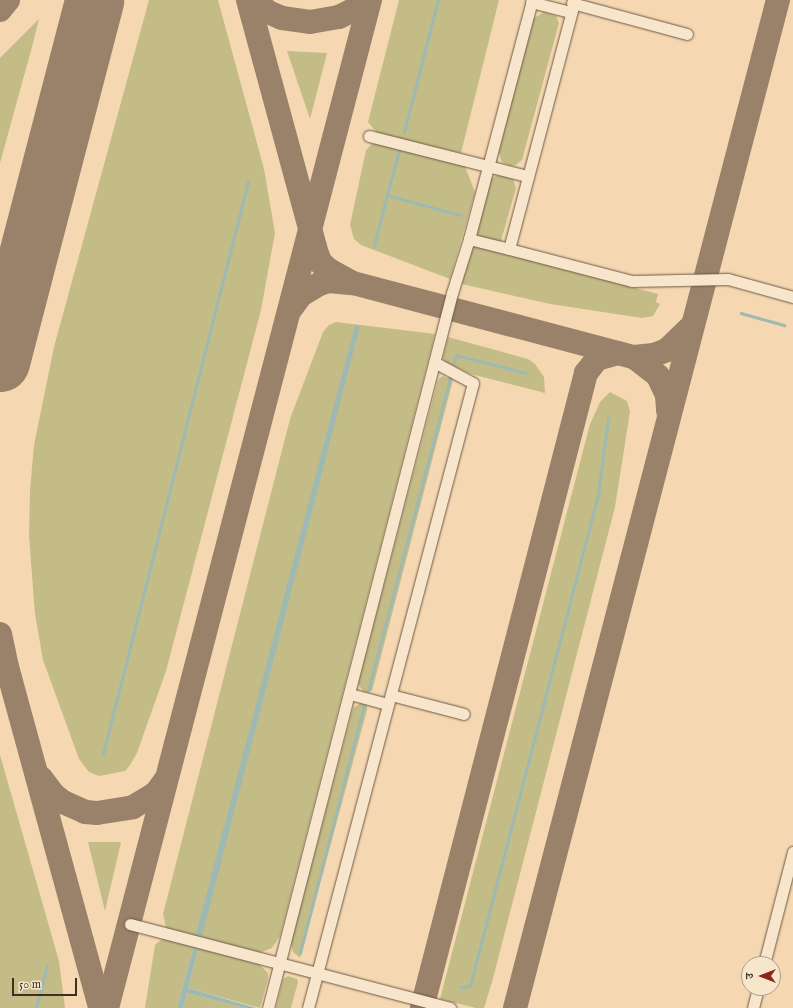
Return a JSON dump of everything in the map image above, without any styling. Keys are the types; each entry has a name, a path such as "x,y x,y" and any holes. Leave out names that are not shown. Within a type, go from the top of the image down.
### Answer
{"lane":[{"path":"268,1008 350,694 434,362 489,166 531,1 572,5 687,34"},
{"path":"509,249 572,5"},
{"path":"369,136 527,176"},
{"path":"469,239 632,281 728,279 793,297"},
{"path":"308,1008 473,383 434,362"},
{"path":"350,694 464,714"},
{"path":"766,956 793,852"},
{"path":"130,924 450,1008"},
{"path":"753,1008 756,996"}],"shaded area":[{"path":"149,0 218,0 264,169 275,233 261,310 166,671 137,753 130,765 125,771 99,776 89,772 79,759 43,660 35,614 29,536 30,490 34,445 54,347"},
{"path":"399,0 499,0 461,153 378,134 368,122"},
{"path":"544,12 556,16 559,23 522,160 516,165 511,166 502,162 498,150 533,19"},
{"path":"39,19 32,47 0,163 0,58"},
{"path":"287,51 327,53 310,119"},
{"path":"374,142 464,164 475,192 450,279 361,245 354,239 350,225 366,150"},
{"path":"498,175 513,179 516,188 501,241 498,243 480,237 477,233 490,179"},
{"path":"477,246 658,294 656,302 660,304 653,316 642,318 550,304 462,284 471,248"},
{"path":"336,322 435,334 280,936 272,948 259,953 171,932 166,927 163,914 290,419 323,332 329,325"},
{"path":"448,337 528,359 535,364 544,377 545,393 471,374 445,362 443,357"},
{"path":"442,376 453,380 372,691 364,692 358,684 438,380"},
{"path":"610,392 627,401 630,412 615,507 492,982 484,1008 476,1008 440,999 590,424 600,402"},
{"path":"361,703 367,705 367,710 300,958 293,952 291,943 353,708"},
{"path":"0,755 59,961 65,1008 0,1008"},
{"path":"88,842 121,842 105,911"},
{"path":"166,938 259,964 268,973 268,979 260,1008 188,988 198,950 193,949 177,1008 145,1008 155,945 162,939"},
{"path":"288,976 297,979 298,982 291,1008 276,1008 283,979"},
{"path":"187,993 244,1008 183,1008"}],"water":[{"path":"355,325 360,326 202,936 196,934"},
{"path":"193,949 198,950 188,988 256,1008 244,1008 187,993 183,1008 177,1008"}],"waterway":[{"path":"404,132 438,0"},
{"path":"387,195 399,151"},
{"path":"103,754 248,182"},
{"path":"374,246 387,195 460,215"},
{"path":"741,313 784,325"},
{"path":"454,362 456,355 526,373"},
{"path":"368,691 451,374"},
{"path":"461,987 470,986 598,495 608,419"},
{"path":"300,953 364,705"},
{"path":"36,1008 47,966"}],"taxiway":[{"path":"0,10 8,0"},
{"path":"248,0 317,254 321,263 329,270 351,282"},
{"path":"255,0 268,12 282,18 310,22 339,17 355,9 364,0"},
{"path":"107,1008 370,0"},
{"path":"515,1008 778,0"},
{"path":"290,310 301,295 319,284 328,281 353,283 634,357 658,376 667,395 668,411"},
{"path":"634,357 654,355 667,350 692,326"},
{"path":"422,1008 586,373 597,359 618,353"},
{"path":"0,365 1,358"},
{"path":"0,634 7,667 100,1008"},
{"path":"41,778 53,794 63,802 85,812 97,813 133,807 156,793 166,779"}],"runway":[{"path":"0,362 94,0"}]}
